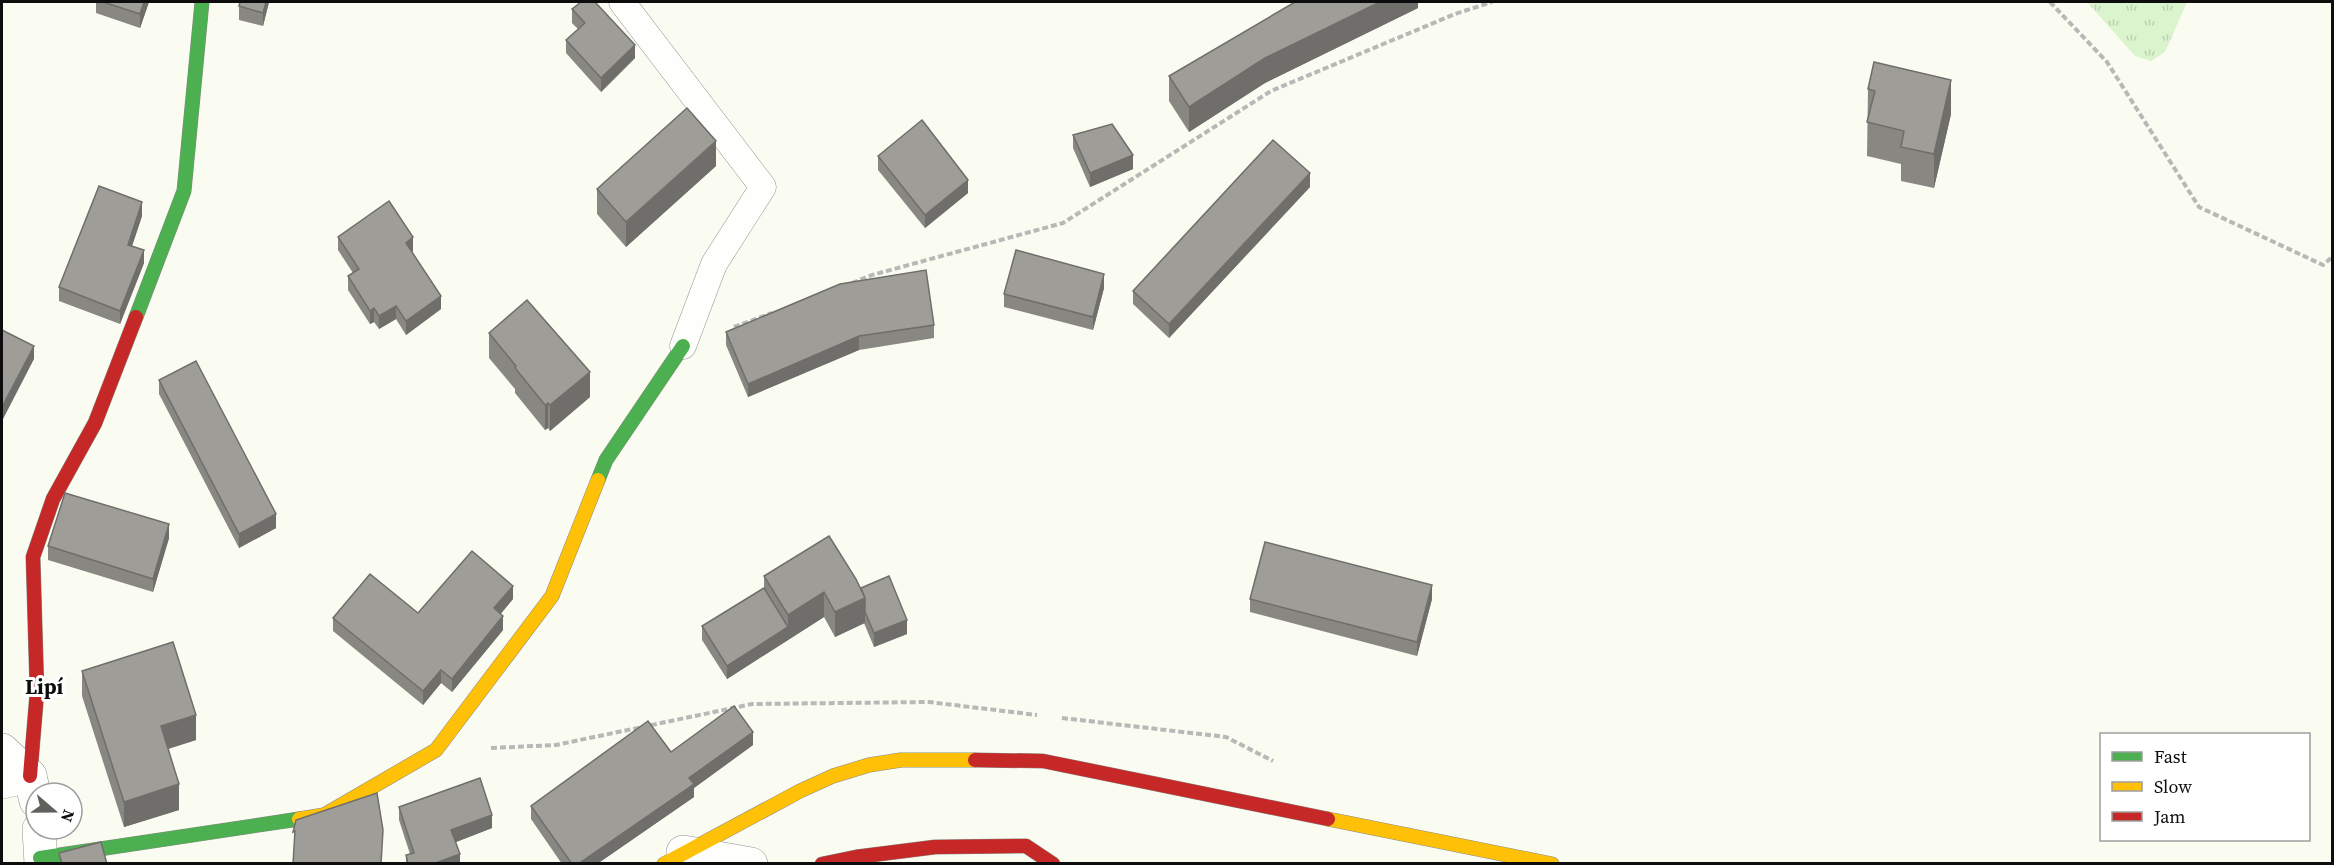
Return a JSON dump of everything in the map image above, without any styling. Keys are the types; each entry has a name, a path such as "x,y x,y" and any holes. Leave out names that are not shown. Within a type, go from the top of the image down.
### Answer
{"street":[{"path":"22,786 37,692 33,557 53,499 95,423 184,190 202,2"},
{"path":"40,850 324,815 436,750 552,596 606,460 683,346"},
{"path":"2,750 22,786"},
{"path":"674,858 800,791 834,776 869,765 901,760 1005,760 1043,761 1081,768 1552,864"},
{"path":"822,864 856,857 935,847 1026,846 1053,864"},
{"path":"674,858 751,864"}],"lane":[{"path":"621,2 763,187 714,264 683,346"}],"path":[{"path":"850,284 872,275 1063,223 1271,91 1455,14 1492,2"},
{"path":"2050,2 2108,62 2199,207 2323,265 2332,257"},
{"path":"683,346 783,309"}],"green space":[{"path":"2087,2 2187,2 2165,52 2151,61 2135,56"}],"building":[{"path":"103,2 144,2 140,14"},
{"path":"240,2 266,2 263,13 239,6"},
{"path":"581,2 595,2 635,45 601,78 566,40 585,23 572,9"},
{"path":"1295,2 1380,2 1265,58 1189,107 1169,76"},
{"path":"1874,62 1951,80 1934,154 1901,147 1904,131 1867,122 1875,91 1868,89"},
{"path":"687,108 716,141 626,222 597,189"},
{"path":"922,120 968,180 925,215 878,156"},
{"path":"1112,124 1133,155 1090,173 1073,135"},
{"path":"1273,140 1310,173 1169,324 1133,291"},
{"path":"99,186 142,202 128,245 144,250 120,311 59,287"},
{"path":"389,201 413,237 406,243 441,296 406,321 396,306 379,316 374,308 370,311 348,276 359,269 338,237"},
{"path":"1016,250 1104,274 1093,317 1004,294"},
{"path":"926,270 934,325 859,336 748,384 726,332 840,284"},
{"path":"527,300 590,372 550,405 548,403 545,405 489,333"},
{"path":"2,330 34,346 2,407"},
{"path":"196,361 276,514 239,534 159,380"},
{"path":"65,493 169,524 153,579 48,546"},
{"path":"829,536 865,598 835,612 824,592 788,615 764,576"},
{"path":"1265,542 1432,585 1417,642 1250,599"},
{"path":"472,551 513,586 494,608 503,616 452,679 441,670 423,691 333,618 370,574 418,613"},
{"path":"889,576 907,620 874,633 865,612 865,598 861,588"},
{"path":"764,588 788,627 727,666 702,626"},
{"path":"173,642 196,715 161,726 179,784 124,802 82,671"},
{"path":"734,706 753,732 689,778 694,784 578,864 572,864 531,806 648,721 671,752"},
{"path":"480,778 492,815 451,830 460,854 433,864 408,864 406,855 414,853 399,807"},
{"path":"377,793 383,830 381,864 293,864 295,831 293,832 296,820"},
{"path":"101,842 107,864 62,864 59,853"}],"traffic: fast":[{"path":"136,317 184,191 202,2"},
{"path":"598,480 606,460 683,346"},
{"path":"40,858 299,819"}],"traffic: slow":[{"path":"299,819 324,815 436,750 552,596 598,480"},
{"path":"664,864 800,791 833,776 869,765 901,760 975,760"},
{"path":"1328,819 1552,864"}],"traffic: jam":[{"path":"30,776 37,692 33,557 53,499 95,423 136,317"},
{"path":"975,760 1043,761 1328,819"},
{"path":"822,864 856,857 935,847 1026,846 1053,864"}],"district":[{"name":"Lipí","path":"44,687"}]}
